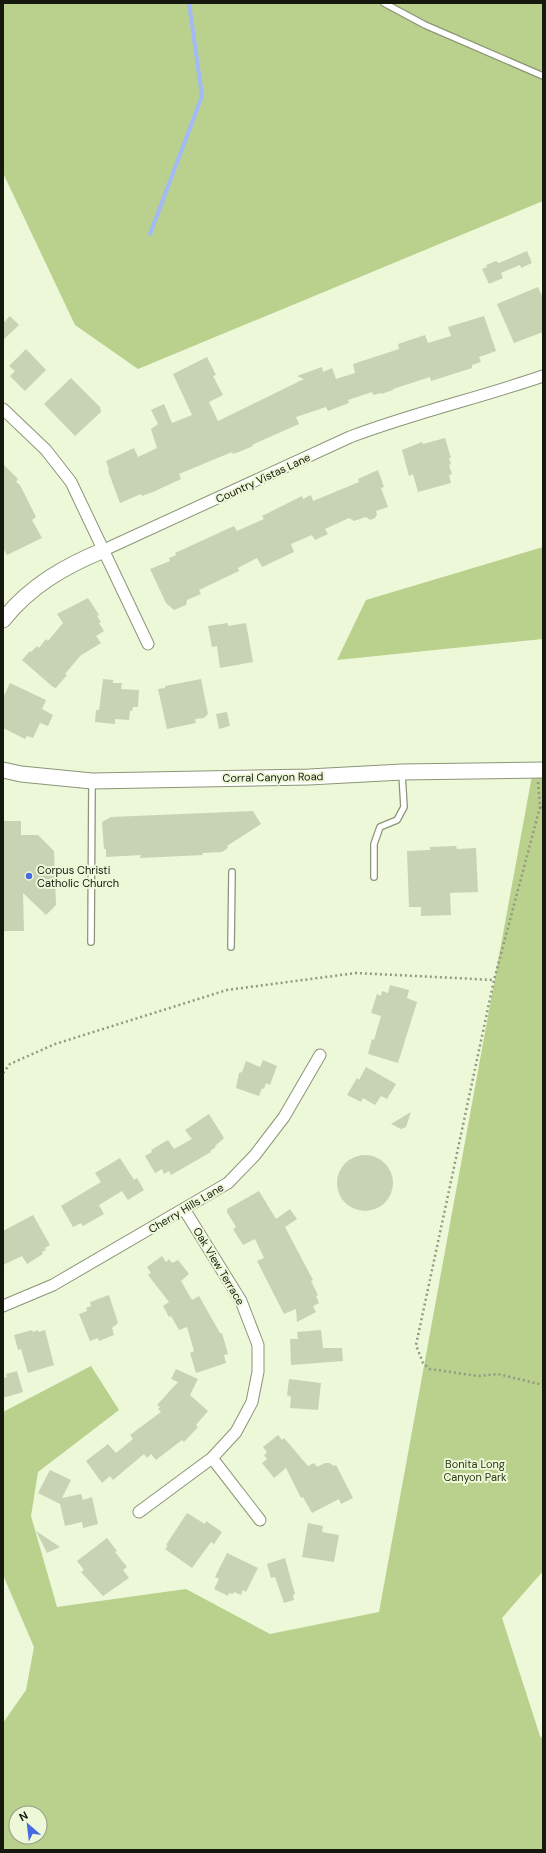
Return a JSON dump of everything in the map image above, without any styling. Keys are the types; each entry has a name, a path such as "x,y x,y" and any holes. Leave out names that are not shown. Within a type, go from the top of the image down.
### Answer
{"main road":[{"name":"Country Vistas Lane","path":"3,620 19,602 46,579 78,561 104,550"},
{"name":"Corral Canyon Road","path":"3,770 21,774 92,781 309,777 402,772 540,770"}],"street":[{"name":"Country Vistas Lane","path":"104,550 350,437 382,425 449,404 495,393 543,376"},
{"path":"3,409 46,450 71,482 148,644"},
{"name":"Cherry Hills Lane","path":"3,1306 53,1286 228,1183 255,1155 284,1117 320,1055"},
{"name":"Oak View Terrace","path":"139,1512 212,1458 236,1432 252,1402 258,1372 258,1345 241,1301 184,1209"},
{"path":"212,1458 260,1520"}],"lane":[{"path":"384,3 425,25 543,76"},
{"path":"374,877 374,844 380,827 397,820 404,807 402,772"},
{"path":"91,942 92,781"},
{"path":"231,947 232,872"}],"path":[{"path":"540,770 540,807 494,980 416,1345 423,1363 430,1369 478,1376 498,1374 543,1385"},
{"path":"3,1074 10,1064 55,1044 227,990 356,973 494,980"}],"green space":[{"path":"3,3 543,3 543,201 138,369 75,325 3,173"},
{"path":"543,547 543,639 337,660 366,600"},
{"name":"Bonita Long Canyon Park","path":"533,770 543,770 543,1571 502,1618 540,1736 543,1739 543,1850 3,1850 3,1723 26,1690 34,1647 3,1575 3,1412 91,1366 119,1410 38,1472 31,1516 57,1607 186,1589 270,1634 379,1612"}],"building":[{"path":"527,251 532,263 521,268 520,265 501,273 503,278 489,284 482,269 487,267 486,265 496,261 499,263"},
{"path":"538,287 543,298 543,332 514,343 497,304"},
{"path":"10,316 19,325 3,340 3,323"},
{"path":"484,316 496,351 479,357 481,362 472,365 472,368 431,381 430,377 381,394 373,395 372,392 348,400 349,403 328,411 326,407 296,417 299,424 239,452 233,454 232,452 179,474 181,479 153,492 142,496 141,494 120,503 108,471 106,461 134,448 138,457 157,448 151,429 158,424 151,410 164,404 172,423 192,415 173,374 207,357 216,375 213,376 223,395 209,402 218,421 304,379 297,376 322,367 323,372 332,368 336,379 355,373 353,364 399,349 398,344 425,335 428,343 451,336 448,327"},
{"path":"26,349 46,370 25,391 10,376 15,371 9,366"},
{"path":"71,378 100,407 101,412 75,436 44,404"},
{"path":"445,438 451,458 449,458 451,464 449,465 452,474 449,475 451,483 418,492 413,474 409,476 402,450 422,442 423,444"},
{"path":"3,464 18,479 16,482 20,485 36,517 32,520 42,538 7,555 3,548"},
{"path":"378,470 384,487 381,488 388,507 376,511 377,515 375,518 370,520 366,517 354,521 349,518 325,529 328,534 315,540 312,535 291,544 294,552 262,567 257,558 238,568 239,571 199,590 201,594 187,600 186,605 174,610 166,603 150,569 170,561 169,558 176,555 175,553 234,526 237,531 264,519 262,516 302,496 303,499 311,495 313,501 359,482 358,479"},
{"path":"88,598 99,615 97,616 101,622 99,623 104,631 96,636 101,643 80,656 56,688 53,687 22,660 37,646 39,648 46,639 48,641 63,623 57,614"},
{"path":"228,623 228,626 246,623 253,662 220,668 217,646 212,647 208,626"},
{"path":"103,679 113,680 113,683 122,683 121,689 139,690 138,707 133,707 132,711 130,711 129,720 115,719 115,724 95,722 96,710 99,710"},
{"path":"201,679 208,714 204,718 195,719 196,723 167,729 158,689 165,688 165,686"},
{"path":"10,683 46,700 42,709 53,715 48,726 40,723 33,738 27,736 25,739 3,728 3,698"},
{"path":"227,712 230,726 219,729 216,714"},
{"path":"253,811 261,824 227,846 228,848 222,852 202,853 203,855 140,858 141,855 106,857 102,822 111,817"},
{"name":"Corpus Christi Catholic Church","path":"3,821 21,821 21,835 38,835 54,851 56,905 46,915 23,893 24,931 3,931"},
{"path":"456,846 457,849 476,848 478,892 450,893 451,915 421,916 421,907 409,907 407,851 430,850 430,847"},
{"path":"390,985 409,990 407,998 417,1002 398,1063 368,1054 381,1016 371,1013 377,994 381,996 382,991 388,993"},
{"path":"263,1060 277,1066 270,1085 266,1083 259,1096 236,1088 239,1073 242,1072 246,1061 260,1067"},
{"path":"366,1067 396,1084 387,1099 381,1096 375,1105 363,1098 361,1102 347,1095 357,1078 359,1080"},
{"path":"411,1112 406,1127 401,1129 391,1124"},
{"path":"209,1114 224,1138 215,1146 216,1147 210,1151 211,1152 171,1175 169,1171 164,1174 162,1169 155,1173 145,1156 152,1152 151,1150 168,1140 174,1149 192,1139 185,1130"},
{"path":"365,1155 376,1157 385,1163 391,1172 393,1183 391,1194 385,1203 376,1209 365,1211 354,1209 345,1203 339,1194 337,1183 339,1172 345,1163 354,1157"},
{"path":"120,1158 134,1180 137,1178 144,1190 128,1200 122,1191 99,1205 104,1214 83,1226 81,1223 73,1227 61,1206 101,1182 95,1173"},
{"path":"259,1191 276,1219 290,1209 297,1219 285,1227 313,1280 311,1281 318,1295 316,1296 319,1303 313,1306 316,1312 297,1322 296,1309 284,1314 257,1261 264,1258 255,1239 243,1245 233,1229 236,1227 227,1212 227,1209"},
{"path":"33,1215 50,1245 45,1248 46,1250 42,1252 43,1254 27,1264 22,1256 3,1265 3,1231"},
{"path":"162,1256 166,1262 169,1259 172,1263 178,1260 189,1274 181,1281 192,1300 199,1296 220,1333 222,1333 228,1354 224,1355 226,1363 196,1373 190,1353 194,1351 187,1327 179,1330 171,1316 169,1317 163,1306 169,1302 148,1275 151,1273 147,1267"},
{"path":"109,1295 118,1323 112,1328 114,1335 99,1341 98,1338 90,1341 79,1314 87,1311 86,1308 91,1306 90,1302"},
{"path":"32,1330 33,1332 38,1330 39,1332 45,1330 54,1365 28,1373 21,1349 18,1350 14,1335"},
{"path":"321,1330 323,1348 342,1348 343,1361 291,1365 290,1339 298,1339 297,1332"},
{"path":"176,1369 198,1379 190,1395 208,1411 196,1425 198,1427 184,1442 182,1440 156,1460 151,1454 147,1458 144,1454 113,1480 110,1476 102,1483 86,1461 108,1444 116,1453 133,1439 130,1435 161,1412 158,1409 160,1407 157,1405 178,1382 171,1379"},
{"path":"17,1371 23,1392 3,1398 3,1378 7,1377 6,1374"},
{"path":"289,1379 321,1383 318,1410 290,1408 291,1397 287,1395"},
{"path":"278,1435 282,1440 284,1438 308,1466 314,1463 317,1467 325,1463 329,1463 334,1466 336,1465 353,1498 341,1504 339,1499 312,1513 303,1497 301,1498 286,1468 274,1478 262,1463 267,1459 264,1455 267,1452 263,1447"},
{"path":"50,1470 71,1480 62,1498 81,1494 83,1500 92,1497 98,1524 83,1528 82,1522 65,1526 60,1504 38,1493"},
{"path":"187,1513 205,1524 206,1521 222,1532 214,1544 211,1542 192,1568 165,1549 168,1546 166,1545"},
{"path":"308,1523 323,1526 322,1532 339,1535 334,1562 302,1557"},
{"path":"36,1531 60,1547 47,1553"},
{"path":"107,1538 117,1551 115,1552 127,1567 123,1570 129,1578 103,1596 81,1572 84,1570 77,1561"},
{"path":"227,1553 258,1568 246,1592 243,1590 241,1595 234,1592 233,1594 229,1593 228,1596 214,1589 219,1579 215,1577"},
{"path":"285,1558 295,1594 293,1595 294,1600 284,1603 275,1577 271,1578 267,1564"}],"waterway":[{"path":"150,234 202,96 189,3"}],"place":[{"name":"Corpus Christi Catholic Church","path":"29,876"}]}
